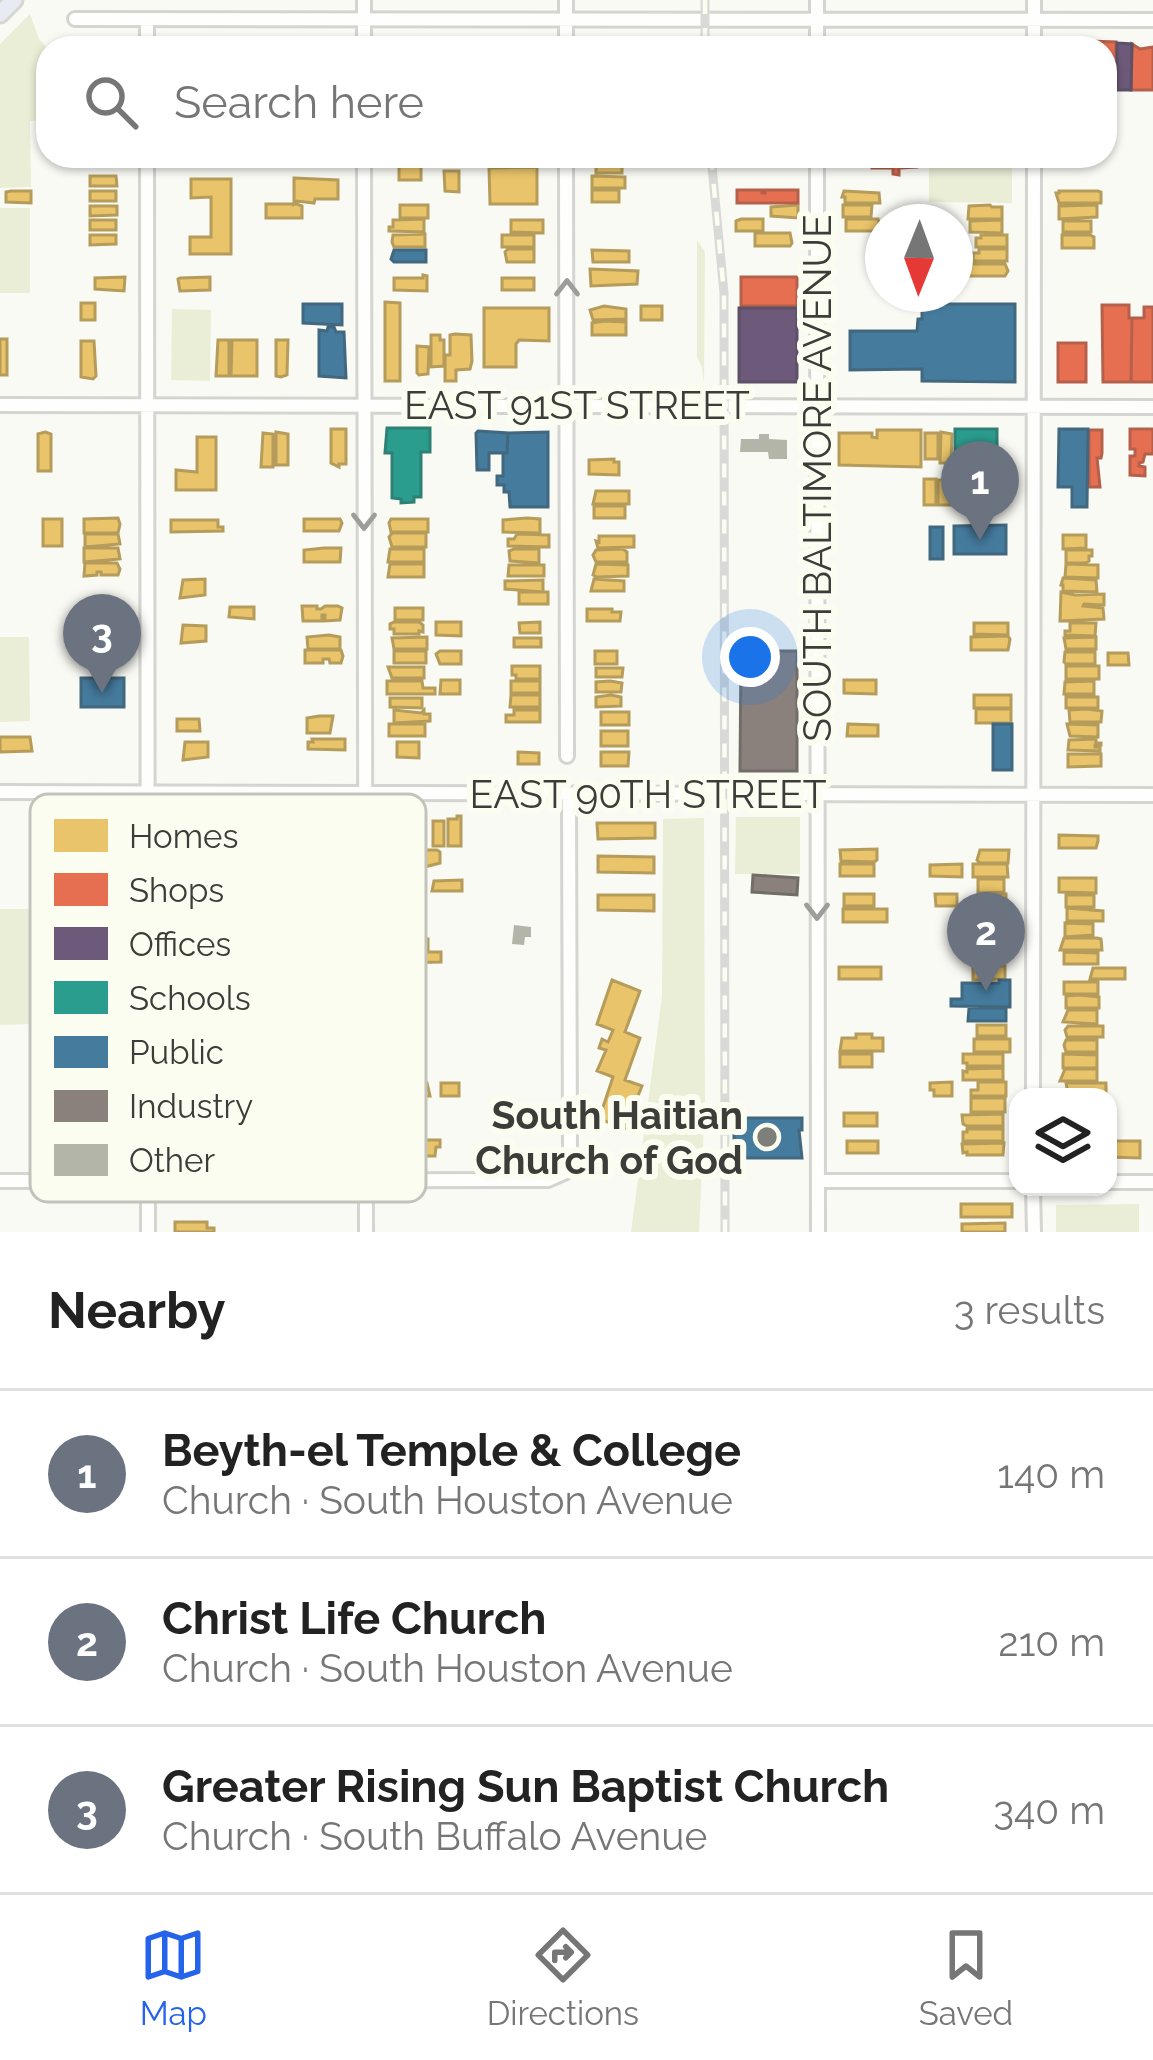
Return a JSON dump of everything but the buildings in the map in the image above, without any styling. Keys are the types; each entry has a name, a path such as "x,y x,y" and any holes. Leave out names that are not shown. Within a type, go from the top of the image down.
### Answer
{"main road":[{"path":"0,14 14,0"}],"street":[{"path":"364,0 364,36"},
{"path":"566,0 566,36"},
{"path":"818,0 818,36"},
{"path":"1034,0 1034,36"},
{"path":"147,36 148,19"},
{"path":"75,20 1153,20"},
{"path":"147,168 148,793"},
{"path":"364,168 365,793"},
{"path":"566,168 567,756"},
{"name":"SOUTH BALTIMORE AVENUE","path":"818,168 818,1232"},
{"path":"1034,168 1034,1088"},
{"name":"EAST 91ST STREET","path":"0,405 1153,406"},
{"name":"EAST 90TH STREET","path":"0,792 1153,795"},
{"path":"426,1180 548,1180 566,1172 570,1158 569,794"},
{"path":"818,1181 1009,1181"},
{"path":"1117,1182 1153,1182"},
{"path":"1034,1196 1034,1232"},
{"path":"147,1202 148,1232"}],"green space":[{"path":"30,14 38,36 36,121 30,121 31,187 0,188 0,44"},
{"path":"929,168 1012,168 1012,203 929,202"},
{"path":"0,208 30,208 30,293 0,293"},
{"path":"697,240 705,252 704,384 697,357"},
{"path":"172,309 211,310 210,381 171,380"},
{"path":"0,637 29,637 30,721 0,722"},
{"path":"736,817 800,817 800,874 735,874"},
{"path":"704,818 705,1104 699,1232 631,1232 662,996 663,819"},
{"path":"0,909 30,909 30,1024 0,1025"},
{"path":"1139,1204 1139,1232 1056,1232 1056,1205"}],"railway":[{"path":"705,0 705,36"},
{"path":"712,168 724,293 725,1232"}],"place":[{"name":"Beyth-el Temple & College","path":"980,540"},
{"name":"Greater Rising Sun Baptist Church","path":"102,693"},
{"name":"Christ Life Church","path":"986,991"},
{"name":"South Haitian Church of God","path":"767,1137"}]}
